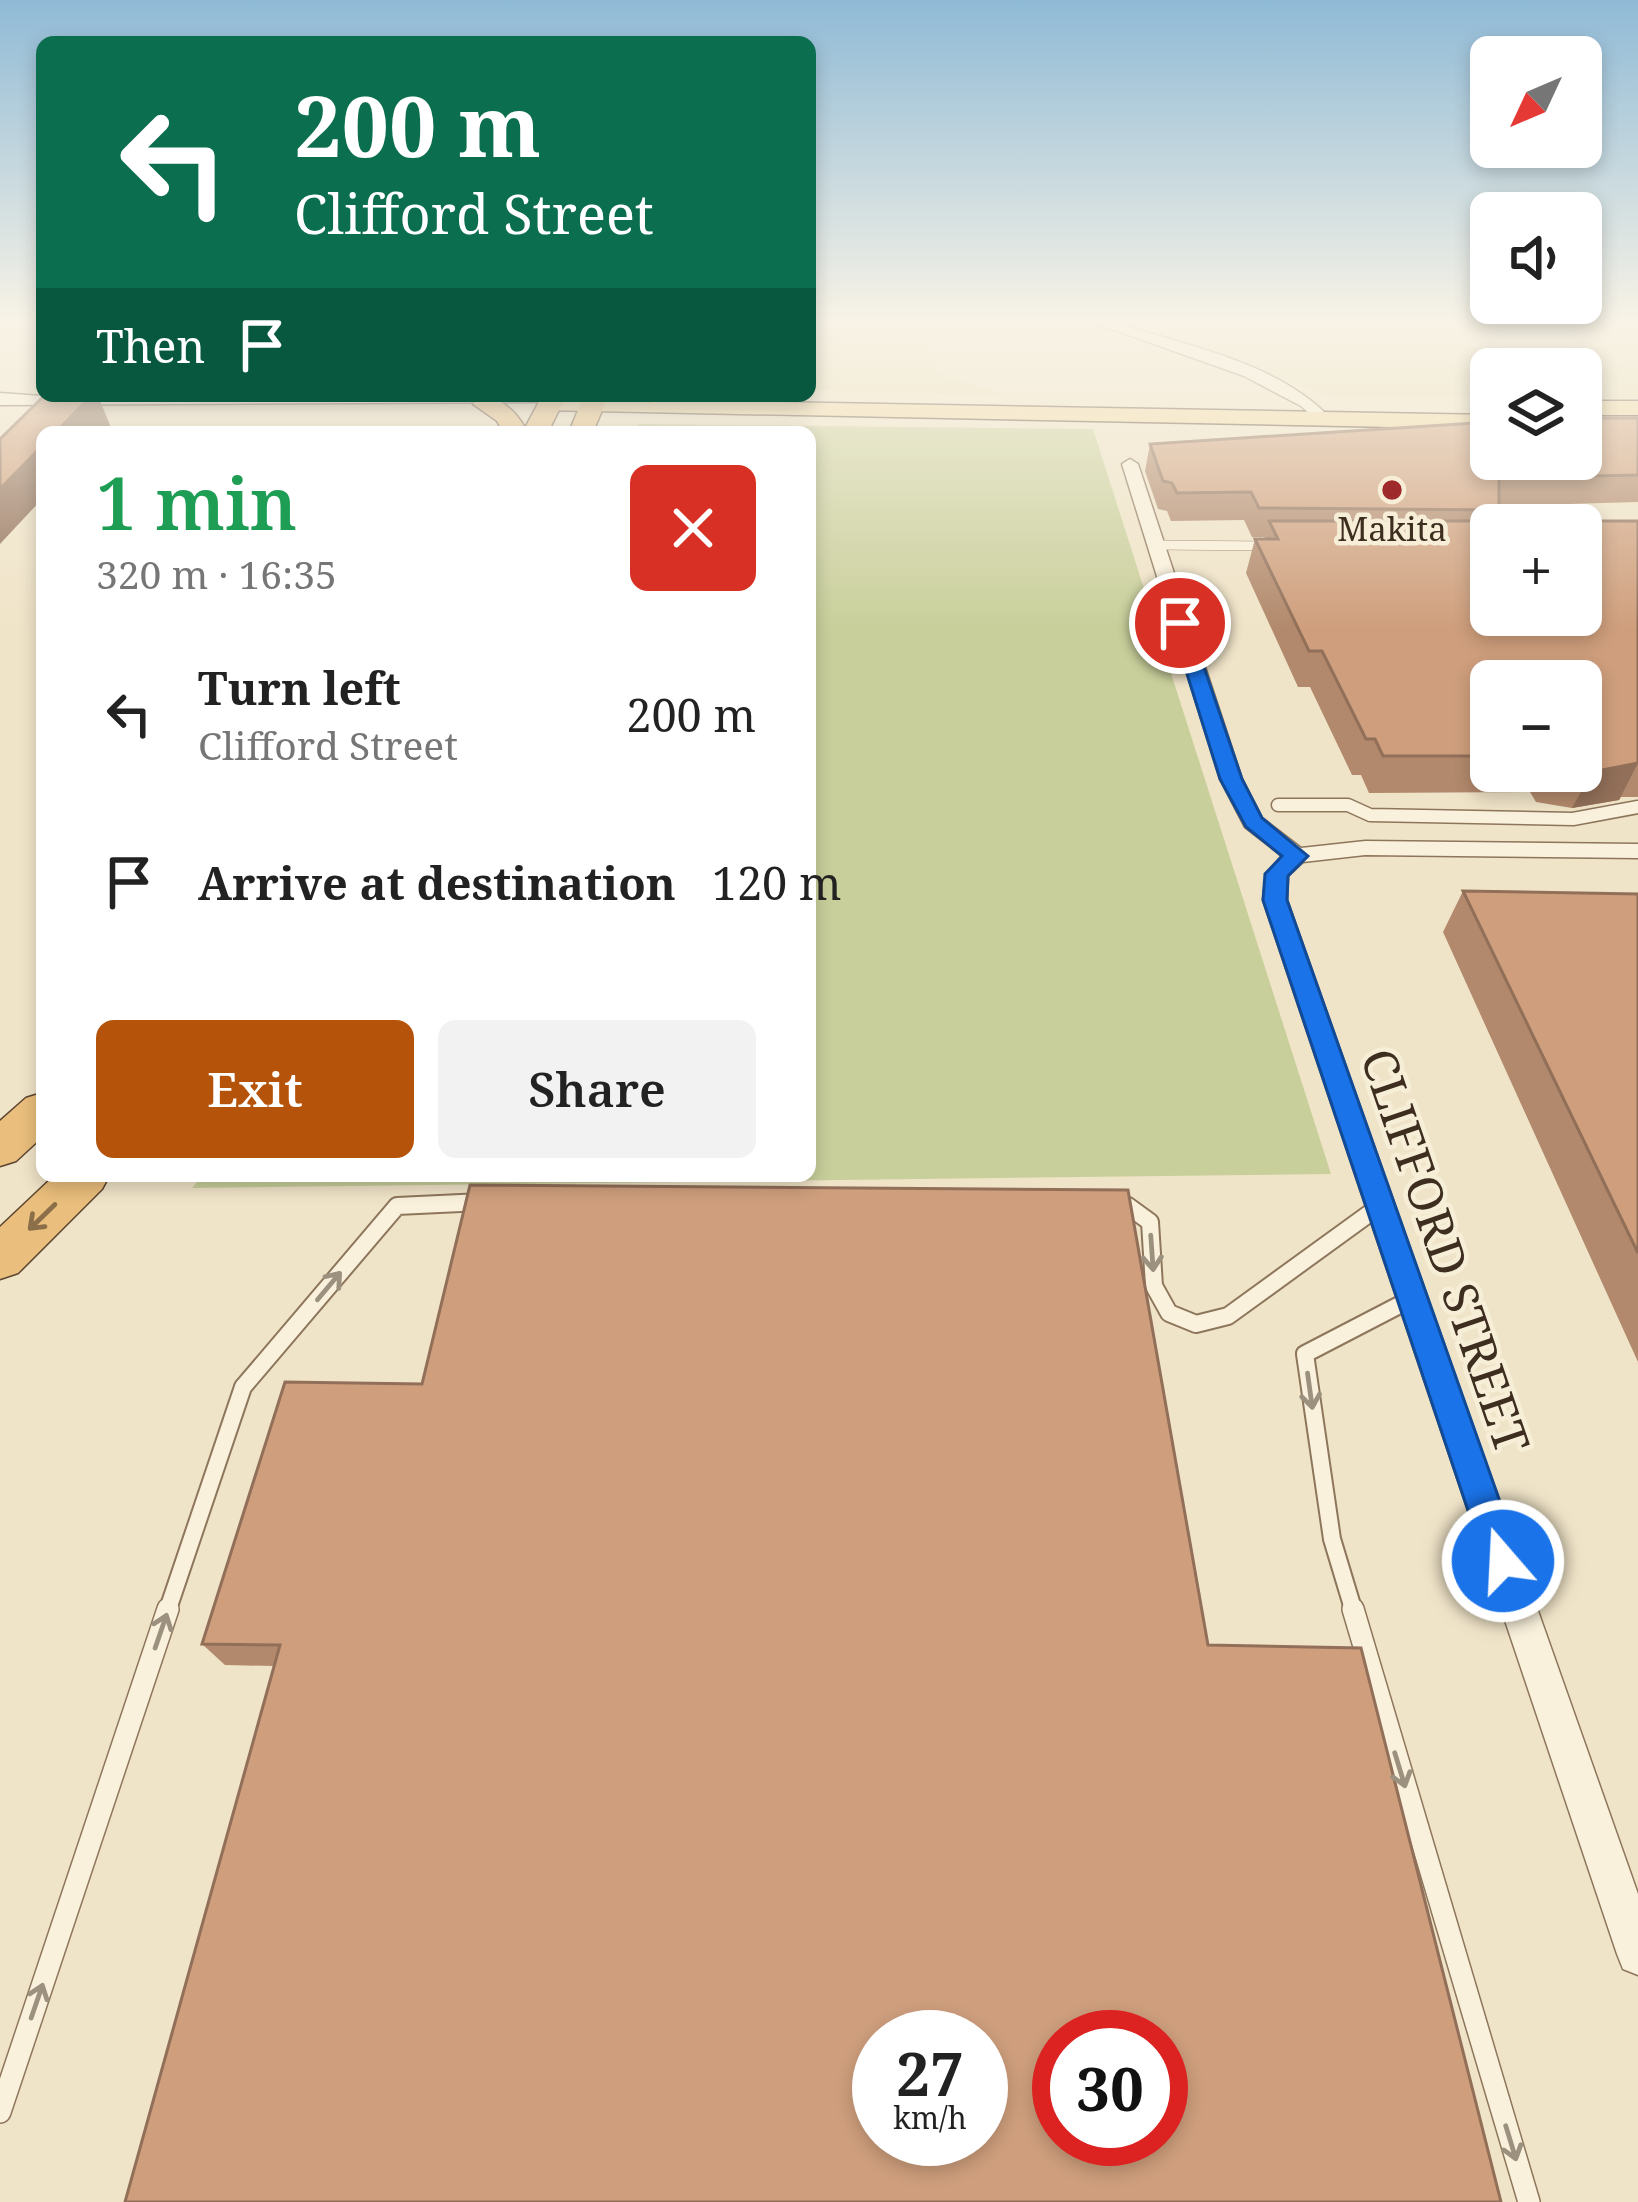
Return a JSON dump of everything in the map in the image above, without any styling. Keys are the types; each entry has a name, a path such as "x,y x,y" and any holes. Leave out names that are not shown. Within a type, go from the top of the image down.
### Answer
{"highway":[{"path":"0,1148 36,1115"},
{"path":"0,1258 79,1182"}],"main road":[{"path":"1602,422 1638,423"}],"street":[{"path":"1141,463 1155,545 1231,779 1253,822 1296,856 1365,848 1638,851"},
{"name":"CLIFFORD STREET","path":"1296,856 1277,874 1275,900 1638,1954"}],"lane":[{"path":"1155,545 1289,546"},
{"path":"1278,805 1348,805 1370,815 1573,819 1638,807"},
{"path":"0,2111 243,1387 397,1206 504,1202"},
{"path":"1094,1202 1127,1206 1150,1222 1154,1286 1169,1313 1196,1324 1228,1316 1381,1205"},
{"path":"1413,1298 1305,1354 1332,1539 1529,2202"}],"green space":[{"path":"638,424 1093,429 1331,1174 816,1180 816,426"},
{"path":"197,1182 680,1182 192,1188"}],"building":[{"path":"18,422 66,422 62,426 36,426 36,452 0,489 0,439"},
{"path":"1602,422 1638,422 1638,475 1602,476"},
{"path":"1470,423 1470,480 1499,480 1499,504 1470,504 1470,510 1259,508 1251,492 1177,493 1172,483 1163,481 1150,444"},
{"path":"1269,521 1470,521 1470,636 1602,636 1602,521 1638,521 1638,763 1602,770 1602,660 1470,660 1470,756 1383,756 1375,739 1366,739 1322,651 1309,651 1255,539 1278,539"},
{"path":"1463,891 1638,894 1638,1253"},
{"path":"470,1185 1128,1190 1208,1645 1361,1648 1501,2202 125,2202 280,1645 202,1644 285,1382 422,1384"}],"place":[{"name":"Makita","path":"1392,490"}],"route":[{"path":"1180,623 1231,779 1253,822 1296,856 1277,874 1275,900 1503,1561"}]}
